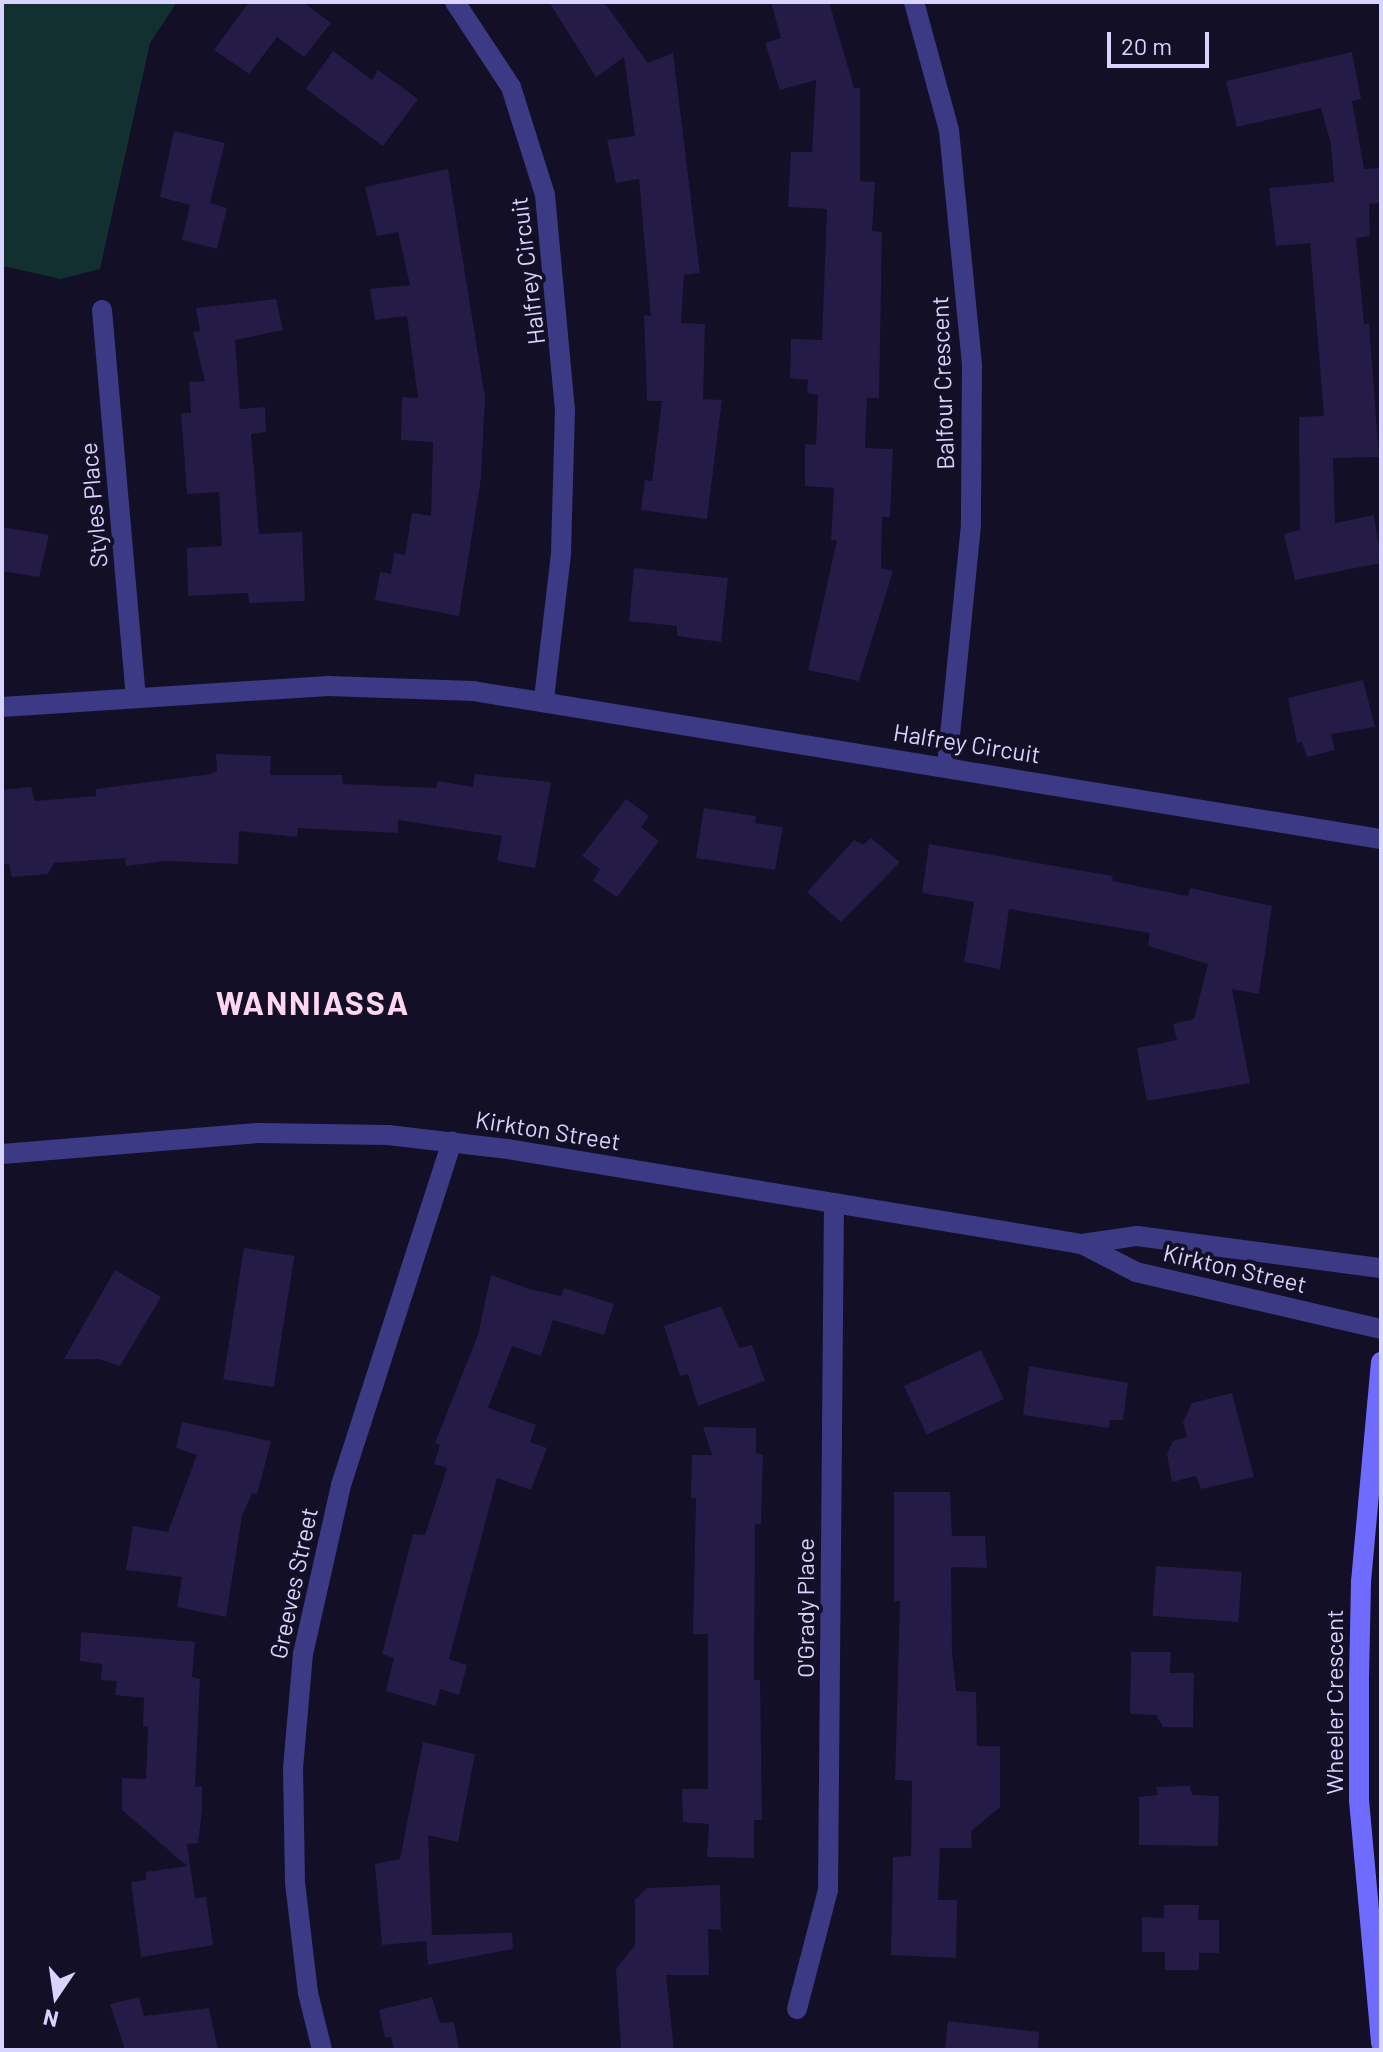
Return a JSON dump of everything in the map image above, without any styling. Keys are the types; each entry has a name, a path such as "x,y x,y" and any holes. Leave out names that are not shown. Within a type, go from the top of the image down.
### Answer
{"street":[{"name":"Halfrey Circuit","path":"455,2 511,87 545,195 565,409 561,554 544,699"},
{"name":"Balfour Crescent","path":"914,2 949,130 972,366 971,525 947,767"},
{"name":"Styles Place","path":"102,310 136,696"},
{"name":"Halfrey Circuit","path":"2,707 328,686 544,699 1381,839"},
{"name":"Kirkton Street","path":"2,1154 258,1133 452,1141 1082,1244 1137,1236 1381,1268"},
{"name":"Greeves Street","path":"322,2050 308,1993 295,1882 293,1768 303,1654 341,1485 452,1141"},
{"name":"O'Grady Place","path":"797,2009 828,1890 834,1203"},
{"name":"Kirkton Street","path":"1082,1244 1136,1272 1381,1329"},
{"name":"Wheeler Crescent","path":"1381,1362 1361,1583 1359,1680 1359,1800 1381,2043"}],"green space":[{"path":"2,2 177,2 150,43 100,269 61,279 2,266"}],"building":[{"path":"249,2 303,2 331,23 304,57 277,37 249,74 214,50"},
{"path":"549,2 604,2 648,63 673,53 700,273 684,275 681,323 705,324 703,399 722,400 707,519 641,510 645,480 652,481 662,401 647,401 644,315 651,316 639,179 616,183 607,140 635,136 624,57 596,77"},
{"path":"771,2 829,2 854,88 860,88 860,181 875,182 872,231 882,232 879,398 867,398 865,448 893,449 890,517 882,517 881,568 893,571 859,681 808,670 837,540 831,540 834,488 805,486 805,444 816,445 818,395 807,393 808,380 790,378 791,339 822,340 827,209 788,207 791,152 812,152 816,80 780,90 765,43 781,38"},
{"path":"333,51 372,80 378,70 418,99 383,146 306,89"},
{"path":"1352,52 1361,99 1352,101 1364,169 1379,168 1381,182 1381,203 1369,204 1370,236 1356,238 1364,324 1369,323 1379,457 1333,458 1335,523 1374,515 1381,563 1295,580 1284,534 1300,530 1299,417 1324,416 1310,243 1276,246 1269,188 1334,182 1331,144 1321,108 1237,127 1226,81"},
{"path":"174,131 225,143 210,203 227,208 217,249 182,240 190,205 160,197"},
{"path":"448,169 485,397 481,478 459,616 375,600 380,572 391,574 394,553 405,555 412,513 431,516 433,442 401,440 402,397 418,398 407,316 375,320 370,289 410,285 398,232 377,236 365,187"},
{"path":"276,299 283,330 235,340 240,409 265,407 266,432 251,434 259,534 302,532 305,601 249,603 248,593 188,596 187,548 222,546 219,492 187,494 181,413 191,413 189,382 205,381 193,332 200,331 196,308"},
{"path":"2,527 49,535 39,577 2,571"},
{"path":"634,568 728,578 721,642 677,636 677,626 629,621"},
{"path":"1363,680 1375,727 1331,734 1335,750 1307,757 1302,742 1297,743 1288,698"},
{"path":"216,754 271,756 270,775 342,775 343,784 436,788 438,781 473,787 475,774 551,782 535,868 497,861 502,836 398,820 398,833 298,828 297,837 239,831 238,864 165,861 126,866 125,858 54,863 48,874 12,877 9,864 2,865 2,790 31,787 35,801 96,796 96,789 211,774 217,771"},
{"path":"626,799 649,816 641,827 659,841 617,897 593,881 600,869 582,856"},
{"path":"704,808 756,816 755,823 783,827 775,870 696,858"},
{"path":"871,838 900,862 841,922 807,892 854,840 863,845"},
{"path":"929,844 1113,876 1112,881 1188,896 1190,888 1272,906 1259,994 1232,989 1250,1083 1147,1101 1137,1048 1177,1040 1173,1024 1194,1019 1208,964 1148,946 1150,933 1009,909 1000,969 964,962 974,902 922,893"},
{"path":"244,1248 294,1256 274,1387 223,1379"},
{"path":"115,1270 161,1297 120,1366 99,1359 64,1359"},
{"path":"491,1275 529,1289 561,1296 564,1288 614,1304 604,1335 553,1320 541,1356 512,1346 488,1408 536,1425 530,1442 547,1448 531,1490 497,1478 449,1659 467,1665 459,1695 440,1689 436,1706 386,1691 394,1658 382,1654 413,1534 425,1535 447,1468 434,1464 440,1445 435,1443 478,1335"},
{"path":"721,1306 739,1348 752,1345 765,1381 698,1406 688,1374 680,1376 664,1326"},
{"path":"981,1350 1004,1399 927,1435 904,1386"},
{"path":"1029,1366 1128,1383 1123,1420 1110,1420 1109,1428 1023,1415"},
{"path":"1232,1393 1254,1477 1201,1489 1196,1476 1172,1482 1167,1454 1173,1441 1187,1437 1183,1422 1192,1403"},
{"path":"182,1422 271,1441 257,1495 252,1493 242,1516 226,1617 177,1607 182,1577 126,1570 133,1526 168,1532 197,1455 176,1448"},
{"path":"703,1427 756,1428 756,1453 763,1455 761,1524 755,1524 754,1680 760,1680 762,1820 754,1820 754,1858 707,1857 709,1824 683,1822 682,1789 708,1789 708,1634 693,1634 696,1498 691,1498 692,1455 712,1455"},
{"path":"894,1492 950,1492 952,1536 985,1536 987,1568 951,1567 952,1652 956,1691 976,1692 977,1746 1000,1746 1000,1807 971,1831 972,1848 940,1848 938,1900 957,1900 956,1958 891,1955 893,1857 911,1856 912,1781 895,1780 900,1601 894,1601"},
{"path":"1156,1566 1242,1572 1238,1622 1153,1616"},
{"path":"81,1632 195,1642 192,1677 200,1679 195,1787 202,1786 202,1810 198,1843 187,1844 195,1898 206,1897 213,1945 141,1957 131,1882 146,1880 146,1872 187,1866 122,1810 122,1778 146,1779 148,1727 143,1726 144,1698 115,1695 117,1681 101,1680 102,1664 80,1661"},
{"path":"1131,1652 1171,1652 1170,1673 1194,1673 1193,1727 1163,1727 1156,1715 1130,1714"},
{"path":"423,1742 475,1754 458,1842 428,1835 432,1935 512,1933 513,1949 428,1965 426,1941 382,1945 375,1864 400,1859"},
{"path":"1190,1786 1192,1795 1219,1796 1218,1846 1139,1845 1139,1797 1158,1795 1156,1787"},
{"path":"720,1885 721,1930 708,1929 709,1975 666,1975 674,2050 621,2050 616,1969 635,1945 635,1900 647,1888"},
{"path":"1164,1905 1199,1905 1198,1920 1219,1920 1219,1953 1199,1953 1199,1970 1165,1970 1165,1952 1142,1952 1142,1917 1164,1918"},
{"path":"139,1997 144,2016 209,2008 218,2050 125,2050 110,2004"},
{"path":"432,1997 440,2023 454,2022 459,2050 394,2050 391,2037 385,2038 379,2010"},
{"path":"948,2021 1039,2032 1038,2050 945,2050"}],"district":[{"name":"WANNIASSA","path":"313,1002"}]}
